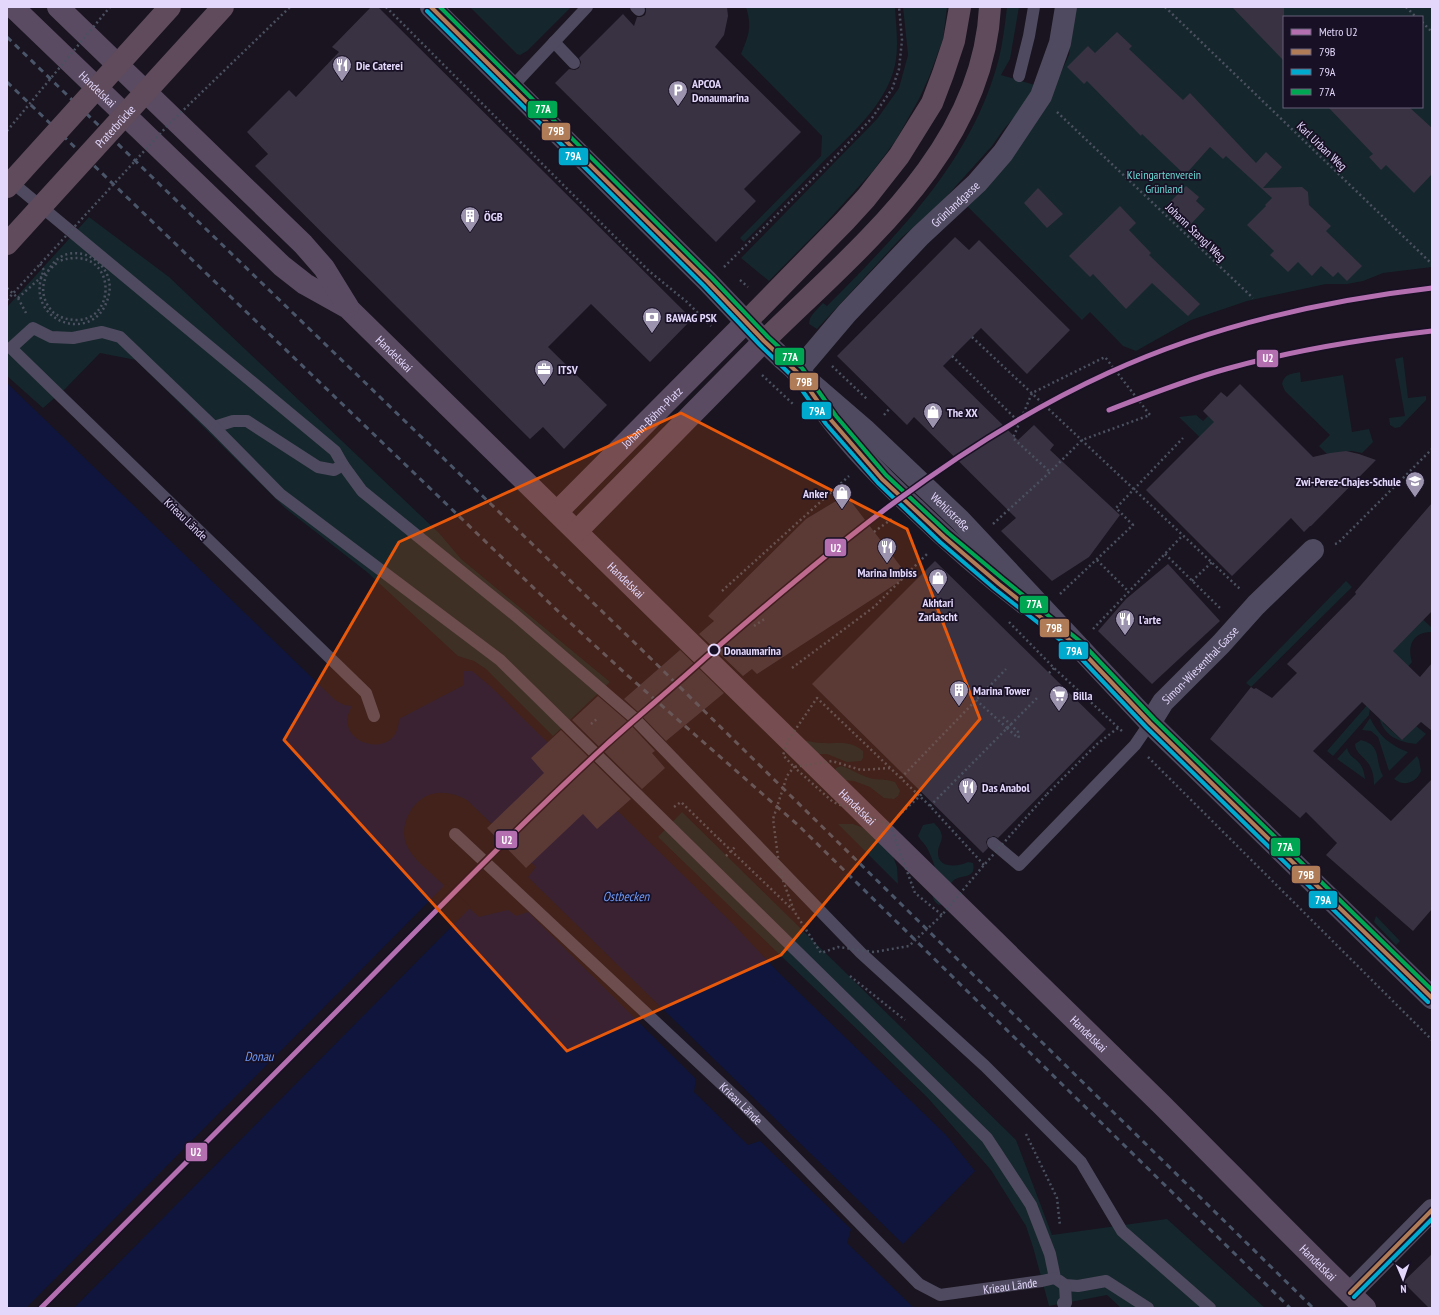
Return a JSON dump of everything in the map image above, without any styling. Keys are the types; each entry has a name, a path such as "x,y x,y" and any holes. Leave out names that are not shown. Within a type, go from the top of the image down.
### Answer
{"highway":[{"path":"7,187 170,7"},
{"name":"Praterbrücke","path":"7,244 223,7"},
{"path":"746,322 845,221 899,156 932,103 954,41 960,7"},
{"path":"764,341 883,225 937,158 967,104 986,45 990,7"}],"main road":[{"name":"Handelskai","path":"13,7 282,266 305,284 348,308"},
{"name":"Handelskai","path":"58,7 303,244 324,268 348,308 1166,1109 1357,1301"},
{"name":"Johann-Böhm-Platz","path":"557,512 746,322"},
{"path":"577,531 764,341"}],"street":[{"name":"Wehlistraße","path":"431,7 764,341 797,372 864,429 960,520 1005,566 1083,639 1150,723 1432,998"},
{"name":"Grünlandgasse","path":"797,372 847,313 920,236 977,183 1003,153 1041,96 1060,43 1066,7"},
{"name":"Simon-Wiesenthal-Gasse","path":"1150,723 1163,702 1256,605 1313,550"},
{"path":"1357,1301 1432,1210"}],"lane":[{"path":"512,88 586,7"},
{"path":"1019,76 1030,36 1034,7"},
{"path":"554,42 574,63"},
{"path":"7,178 336,451 343,465 362,491 515,615 632,716 861,953 985,1066 1081,1162 1122,1231 1210,1308"},
{"name":"Krieau Lände","path":"214,427 120,337 102,332 73,338 51,337 33,328 11,348 366,693 374,716"},
{"path":"343,465 334,470 318,466 247,421 233,421 214,427 280,494 500,660 987,1138 1031,1205 1050,1254 1055,1278 1065,1285 1078,1286 1106,1281 1148,1308"},
{"name":"Simon-Wiesenthal-Gasse","path":"993,843 1019,865 1135,744 1150,723"},
{"name":"Krieau Lände","path":"455,834 743,1104 919,1284 940,1295 1055,1278"},
{"path":"1065,1285 1066,1302 1063,1303 1065,1308"}],"path":[{"path":"7,130 110,7"},
{"path":"7,300 170,123 290,7"},
{"path":"386,7 649,271 687,302 700,315"},
{"path":"725,266 834,158 872,118 884,101 892,89 899,69 902,40 899,7"},
{"name":"Karl Urban Weg","path":"1165,7 1432,264"},
{"path":"1406,7 1415,16"},
{"path":"1423,23 1432,32"},
{"name":"Johann Stangl Weg","path":"1041,96 1253,298"},
{"path":"7,288 18,298 59,261 70,258 81,258 91,262 99,269 105,278 106,290 104,300 98,310 90,316 80,320 70,320 61,317 53,312 47,304 43,294 43,285 50,266 57,258 68,254 79,253 90,256 99,263 106,272 110,282 110,293 107,304 92,320 80,324 67,324 56,319 46,311 41,300 39,288 44,270 40,264"},
{"path":"972,337 1256,605"},
{"path":"952,356 1019,422"},
{"path":"992,526 1050,472 1082,440 1150,414 1105,357 1032,393 1012,438 1050,472"},
{"path":"884,415 890,408"},
{"path":"1056,598 1133,525 1116,508 1183,438"},
{"path":"1313,550 1338,543 1432,449"},
{"path":"722,591 855,471"},
{"path":"874,532 898,514"},
{"path":"1083,639 1183,535"},
{"path":"792,668 874,607 929,552"},
{"path":"1165,554 1211,600"},
{"path":"1097,560 1129,592"},
{"path":"1192,581 1212,562"},
{"path":"754,626 766,618"},
{"path":"821,953 838,947 874,952 908,946 942,915 1047,794 1097,744 1118,728 1054,668 1005,618"},
{"path":"1049,672 1054,668"},
{"path":"901,778 1006,669"},
{"path":"942,915 915,893 890,825 833,802 794,767 783,754 789,739 817,698 930,806 984,865"},
{"path":"930,806 1037,698"},
{"path":"976,700 1019,739 1018,732 1003,717"},
{"path":"1145,754 1432,1040"},
{"path":"827,958 821,953 794,911 780,872 773,819 788,776 794,767 832,761 861,770 890,768"},
{"path":"890,825 923,793"},
{"path":"682,802 794,911"},
{"path":"712,869 739,843"},
{"path":"845,972 906,1020"},
{"path":"1024,1130 1057,1198"}],"highlighted area":[{"path":"681,413 907,529 980,719 781,955 567,1051 284,740 399,542"}],"green space":[{"path":"470,7 571,7 527,51 520,55 517,54"},
{"path":"746,7 895,7 897,43 895,65 890,80 883,95 874,108 864,121 744,242 740,238 821,156 822,136 741,54 749,31 749,20"},
{"path":"903,7 947,7 943,39 919,99 896,140 873,171 823,226 769,281 741,258 877,119 899,88 908,55"},
{"path":"1007,7 1019,7 1010,59 1001,75 1035,85 1030,99 1004,129 992,146 937,207 901,238 817,329 809,324 810,318 814,312 823,303 827,306 906,223 952,162 971,130 987,95 999,58"},
{"name":"Kleingartenverein Grünland","path":"1075,7 1432,7 1432,267 1383,273 1363,281 1347,284 1326,284 1247,301 1191,320 1136,351 1123,346 1090,312 1082,320 965,204 1051,94 1069,55"},
{"path":"89,217 169,277 439,533 461,559 610,682 553,736 486,669 474,661 458,656 367,572 285,508 136,360 100,353 65,389 43,408 7,376 7,307"},
{"path":"1403,357 1408,398 1426,396 1426,400 1400,427 1395,428 1390,425 1389,418 1405,416 1395,359"},
{"path":"1300,372 1301,382 1343,375 1352,432 1369,429 1373,442 1362,453 1352,451 1327,454 1319,446 1330,435 1285,391 1282,384 1286,376"},
{"path":"1196,415 1203,421 1208,416 1223,430 1260,496 1179,417"},
{"path":"1346,581 1352,587 1251,687 1246,683"},
{"path":"1396,594 1432,628 1432,632 1420,634 1413,641 1410,650 1412,662 1394,683 1384,642"},
{"path":"1382,688 1370,708 1369,715 1333,756 1327,751"},
{"path":"1399,703 1383,723 1402,740 1416,726 1426,734 1416,744 1398,740 1388,733 1381,724 1379,717"},
{"path":"1370,718 1381,735 1396,747 1408,752 1389,771 1378,737 1371,731 1362,730"},
{"path":"799,739 817,743 844,743 853,745 863,751 863,758 861,761 847,762 827,754 815,754"},
{"path":"1361,740 1372,746 1377,754 1380,770 1383,776 1374,785 1370,766 1355,747 1355,744"},
{"path":"1347,748 1362,767 1365,779 1337,759"},
{"path":"1417,756 1421,771 1413,781 1402,783 1394,779"},
{"path":"841,766 870,778 895,782 900,791 898,796 894,799 884,798 870,787 854,781 842,780 835,771 836,768"},
{"path":"682,812 1016,1140 1052,1235 1167,1219 1265,1308 1121,1308 1107,1295 1049,1306 1026,1226 991,1170 927,1097 658,837"},
{"path":"934,823 940,830 942,836 938,852 941,861 944,864 954,866 968,862 973,863 974,869 970,875 955,879 950,884 944,904 939,905 933,898 936,877 934,864 927,848 918,836 923,825"},
{"path":"838,824 853,824 869,830 892,854 897,867 898,884"},
{"path":"1376,916 1400,941 1396,945 1374,922"}],"water":[{"name":"Donau","path":"7,383 335,700 344,705 352,706 347,719 350,730 356,738 366,743 378,744 388,741 396,733 399,719 464,685 464,671 472,671 491,687 732,923 781,975 946,1135 975,1171 903,1244 528,877 536,867 467,800 457,795 445,793 428,795 418,802 409,813 406,819 404,833 405,839 410,851 420,863 479,917 508,910 516,916 528,912 696,1079 694,1092 748,1145 760,1141 851,1229 847,1243 914,1308 7,1308"}],"pier":[{"path":"446,884 471,907 74,1308 26,1308"}],"building":[{"name":"ÖGB","path":"371,7 378,7 692,319 650,362 591,304 548,347 607,405 564,449 543,427 530,439 255,166 268,154 247,132 289,90 296,97 339,52 332,47"},
{"name":"APCOA Donaumarina","path":"646,7 727,7 728,16 724,35 715,47 801,132 744,189 756,201 716,242 555,83 569,69 575,70 579,68 581,62 579,58 623,14 634,26 637,17 645,15"},
{"path":"1232,7 1284,7 1283,60"},
{"path":"1117,32 1132,46 1129,49 1183,100 1190,93 1256,163 1266,152 1282,167 1263,188 1302,187 1308,192 1309,205 1331,226 1326,231 1362,266 1347,281 1338,272 1333,277 1321,266 1312,276 1298,262 1288,272 1270,255 1274,251 1247,225 1272,198 1226,156 1223,159 1210,147 1185,175 1142,134 1141,136 1087,81 1084,84 1067,67 1088,46 1095,53"},
{"path":"1329,108 1410,108 1432,128 1432,174 1414,193 1386,165 1381,170 1369,157 1373,154"},
{"path":"1186,186 1199,197 1196,201 1205,209 1190,225 1168,204"},
{"path":"1038,188 1063,214 1047,228 1024,203"},
{"path":"1120,206 1136,223 1129,230 1151,253 1149,255 1200,304 1188,316 1152,283 1126,309 1093,274 1090,277 1069,256"},
{"path":"955,237 969,250 979,240 1070,330 1027,374 981,328 943,366 1018,440 1034,425 1054,445 1050,450 1120,515 1089,557 1052,581 1001,531 1016,518 914,417 907,425 837,356"},
{"path":"1240,384 1313,457 1346,451 1376,460 1304,532 1291,518 1232,576 1146,490 1214,422 1203,411 1221,392 1227,397"},
{"path":"846,495 908,576 757,674 752,669 743,676 699,634 714,621 708,616 806,519"},
{"path":"1432,503 1432,611 1393,651 1420,677 1432,663 1432,731 1421,722 1402,740 1362,702 1313,751 1391,821 1432,779 1432,909 1413,931 1326,855 1337,843 1306,812 1300,818 1210,739 1251,687 1254,689 1256,688 1272,698 1297,673 1287,664 1356,594 1355,592"},
{"name":"Marina Tower","path":"935,561 1106,729 998,838 994,836 988,838 986,842 988,848 983,853 812,684"},
{"path":"1168,564 1220,621 1152,684 1098,631 1126,599"},
{"path":"680,650 724,693 666,741 624,699"},
{"path":"598,696 627,721 655,751 652,753 665,768 642,789 572,720"},
{"path":"561,730 631,799 597,829 583,814 526,868 487,828 544,773 531,758"},
{"path":"1432,1254 1432,1308 1429,1308 1403,1282"}],"railway":[{"path":"7,37 639,647 1313,1308"},
{"path":"7,82 564,617 627,675 798,825 1290,1308"}],"metro line":[{"name":"U2","path":"41,1308 472,875 571,778 617,735 752,618 799,578 896,501 999,431 1052,401 1108,373 1147,356 1226,329 1308,308 1390,293 1432,288"},
{"name":"U2","path":"1109,410 1196,378 1252,362 1329,346 1432,331"}],"transit line":[{"name":"79B","path":"431,7 708,282 764,341 797,372 831,420 882,479 944,537 999,584 1077,646 1150,723 1432,998"},
{"name":"77A","path":"440,7 712,278 768,337 802,368 836,416 886,475 948,533 1081,642 1154,719 1432,990"},
{"name":"79A","path":"427,11 704,286 760,345 792,376 826,424 878,483 940,542 995,589 1073,650 1146,727 1428,1002"},
{"name":"79B","path":"1350,1293 1432,1210"},
{"name":"79A","path":"1354,1297 1432,1219"}],"place":[{"name":"Die Caterei","path":"342,82"},
{"name":"APCOA Donaumarina","path":"678,107"},
{"name":"ÖGB","path":"470,233"},
{"name":"BAWAG PSK","path":"652,334"},
{"name":"ITSV","path":"544,386"},
{"name":"The XX","path":"933,429"},
{"name":"Zwi-Perez-Chajes-Schule","path":"1415,498"},
{"name":"Anker","path":"842,510"},
{"name":"Marina Imbiss","path":"887,564"},
{"name":"Akhtari Zarlascht","path":"938,595"},
{"name":"l'arte","path":"1125,636"},
{"name":"Donaumarina","path":"714,650"},
{"name":"Marina Tower","path":"959,707"},
{"name":"Billa","path":"1059,712"},
{"name":"Das Anabol","path":"968,804"}],"water label":[{"name":"Ostbecken","path":"626,896"}]}
